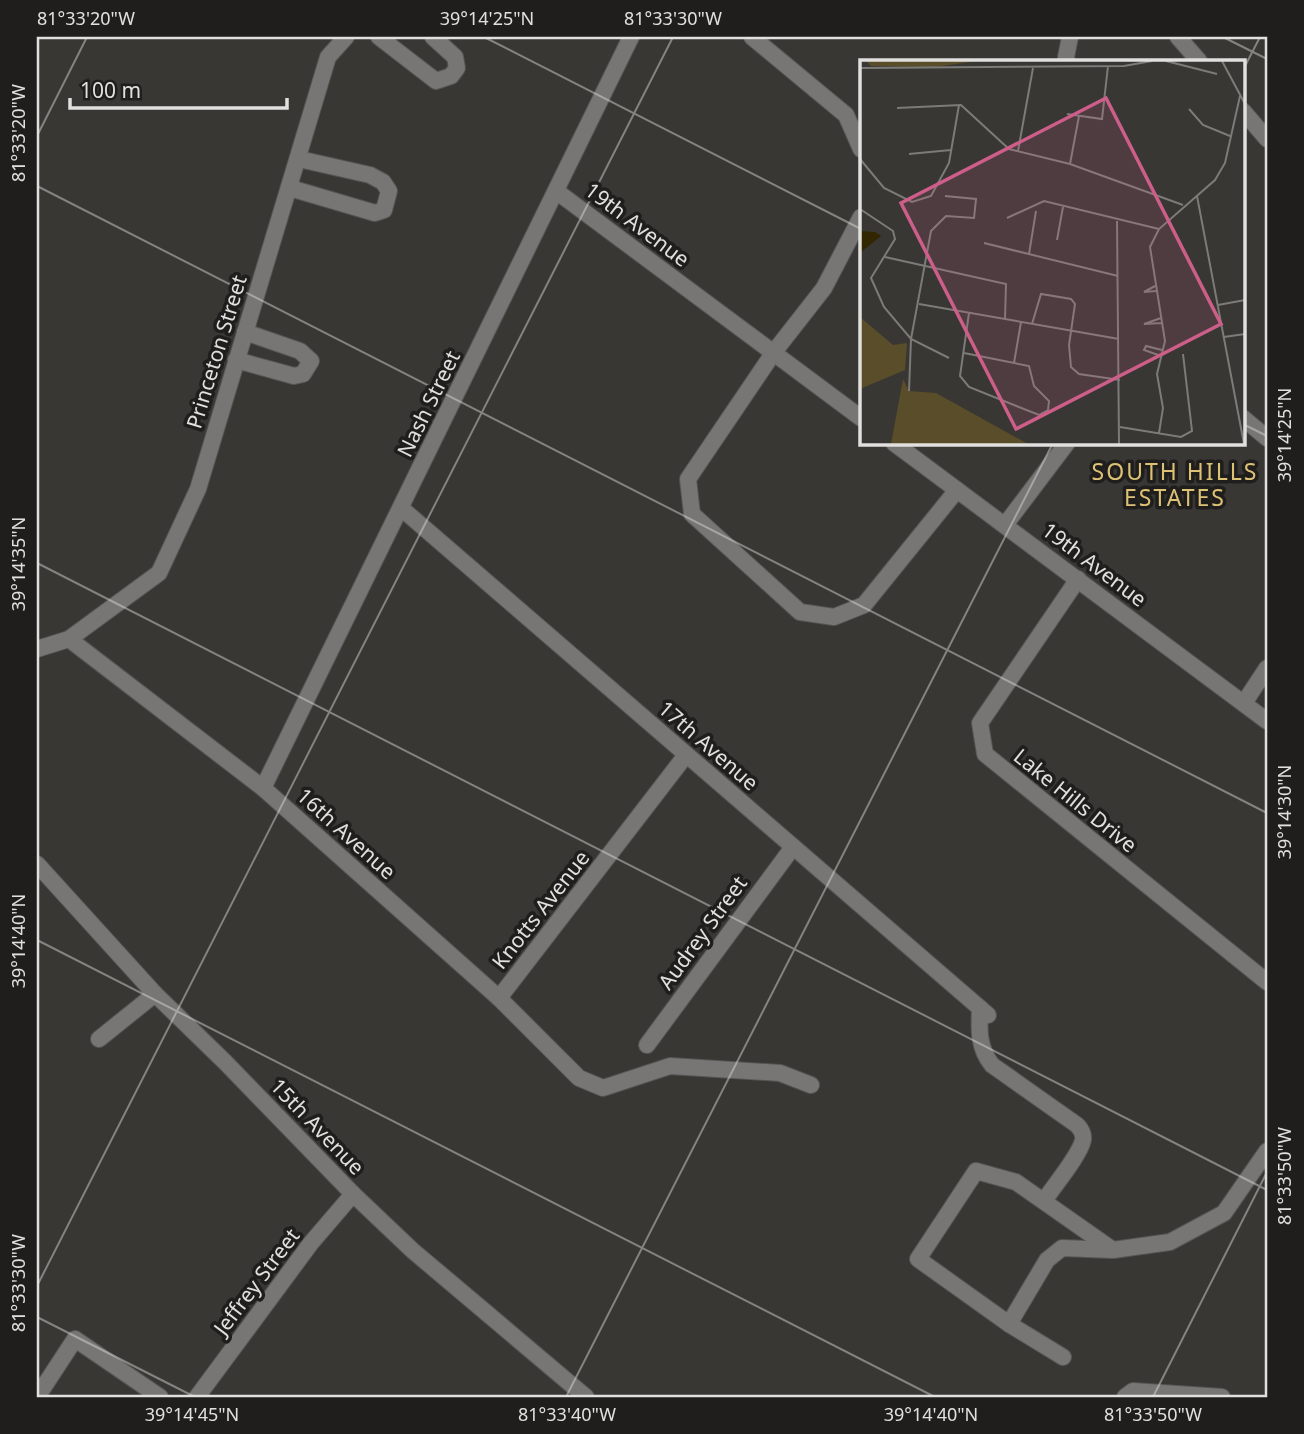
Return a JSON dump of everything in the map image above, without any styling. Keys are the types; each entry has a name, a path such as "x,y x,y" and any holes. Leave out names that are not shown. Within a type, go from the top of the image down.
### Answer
{"street":[{"name":"Princeton Street","path":"37,649 69,639 159,573 198,489 328,57 346,37"},
{"path":"379,37 436,81 451,76 457,68 455,57 433,37"},
{"name":"Nash Street","path":"263,788 631,37"},
{"path":"752,37 846,114 860,147"},
{"path":"1067,60 1070,37"},
{"path":"1178,37 1198,60"},
{"path":"1244,112 1267,139"},
{"path":"290,188 375,213 384,210 388,201 389,191 383,182 370,176 299,159"},
{"name":"19th Avenue","path":"556,191 860,417"},
{"path":"860,219 824,288 774,352 688,479 692,514 800,612 834,617 864,605 957,490"},
{"path":"236,360 294,376 303,374 311,361 300,351 245,332"},
{"path":"1244,419 1267,438"},
{"name":"19th Avenue","path":"895,444 1267,721"},
{"path":"1005,525 1066,444"},
{"name":"17th Avenue","path":"401,508 984,1011 979,1037 986,1058 1009,1079 1077,1125 1083,1132 1083,1140 1078,1150 1044,1201"},
{"name":"Lake Hills Drive","path":"1078,579 981,723 985,754 1267,982"},
{"name":"16th Avenue","path":"69,639 263,788 499,998 579,1078 603,1088 670,1066 780,1073 811,1085"},
{"path":"1244,702 1267,668"},
{"name":"Knotts Avenue","path":"499,998 686,755"},
{"name":"Audrey Street","path":"648,1045 793,847"},
{"name":"15th Avenue","path":"37,864 155,993 353,1194 412,1250 583,1396"},
{"path":"99,1039 155,993"},
{"path":"1009,1324 1047,1261 1062,1248 1113,1250 1170,1242 1224,1213 1267,1151"},
{"path":"1063,1357 1009,1324 918,1259 976,1171 1016,1182 1113,1250"},
{"name":"Jeffrey Street","path":"197,1397 312,1243 353,1194"},
{"path":"37,1397 75,1339 160,1397"},
{"path":"1125,1397 1133,1391 1222,1397"}],"district":[{"name":"SOUTH HILLS ESTATES","path":"1175,485"}]}
